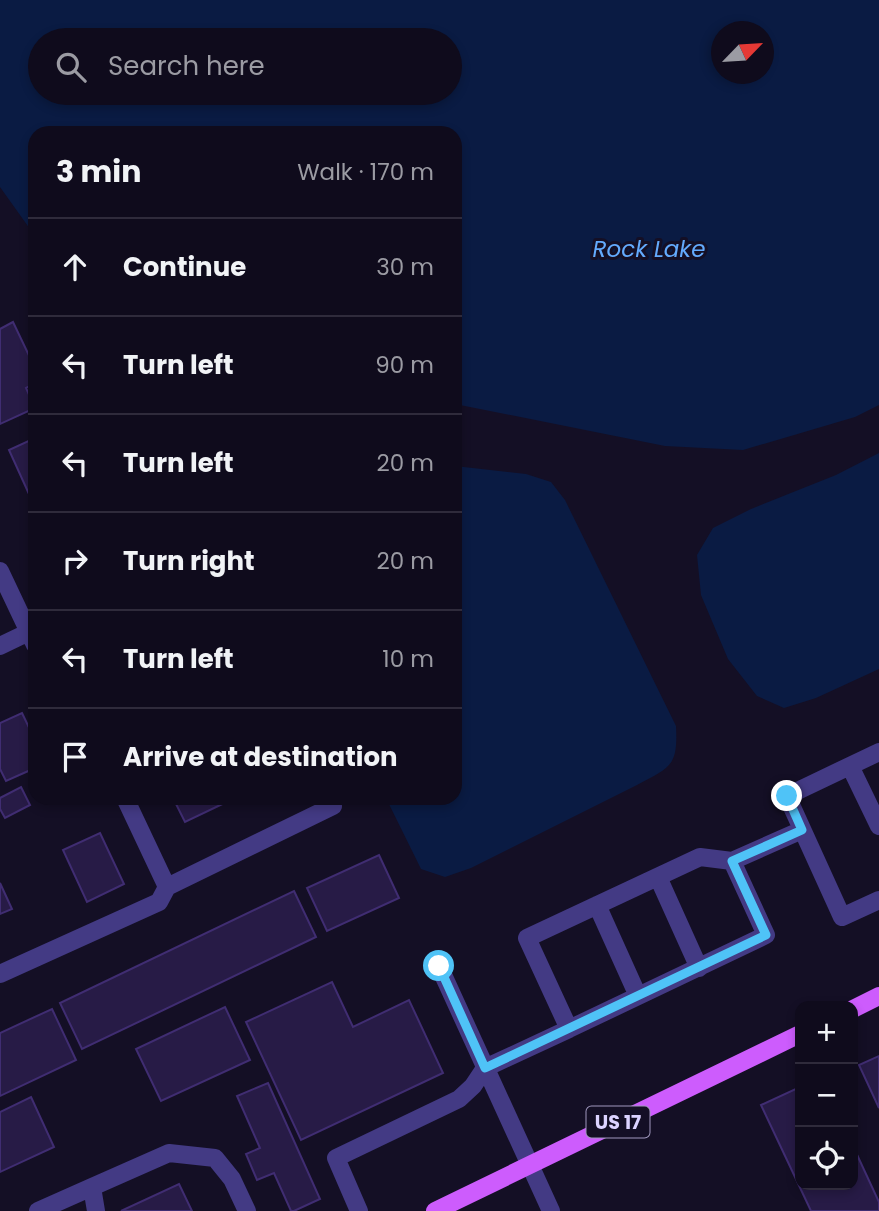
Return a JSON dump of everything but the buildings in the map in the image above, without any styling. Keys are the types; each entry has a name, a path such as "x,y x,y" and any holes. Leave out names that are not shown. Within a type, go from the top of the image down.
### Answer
{"main road":[{"path":"858,1006 879,996"},
{"name":"US 17","path":"435,1211 456,1207 529,1165 795,1036"}],"street":[{"path":"0,572 28,630"},
{"path":"0,646 28,639"},
{"path":"879,752 787,796 842,917 879,900"},
{"path":"850,766 879,826"},
{"path":"128,805 167,887"},
{"path":"0,974 159,902 167,887 333,806"},
{"path":"569,1029 527,938 700,857 732,861 802,830"},
{"path":"359,1211 336,1157 459,1099 473,1086 485,1068 766,935 732,861"},
{"path":"658,877 699,968"},
{"path":"597,905 638,996"},
{"path":"439,966 551,1211"},
{"path":"38,1211 169,1153 215,1158 232,1180 247,1211"},
{"path":"92,1187 96,1211"}],"water":[{"name":"Rock Lake","path":"0,0 879,0 879,405 855,417 743,450 665,446 462,405 462,126 28,126 28,226 0,187"},
{"path":"879,453 879,669 816,698 784,708 757,696 728,659 701,595 697,555 713,528 751,509 836,475"},
{"path":"462,467 526,474 551,482 565,500 676,726 674,758 658,774 471,868 445,877 421,869 389,805 462,805"}],"route":[{"path":"439,966 485,1068 766,935 732,861 802,830 787,796"}]}
